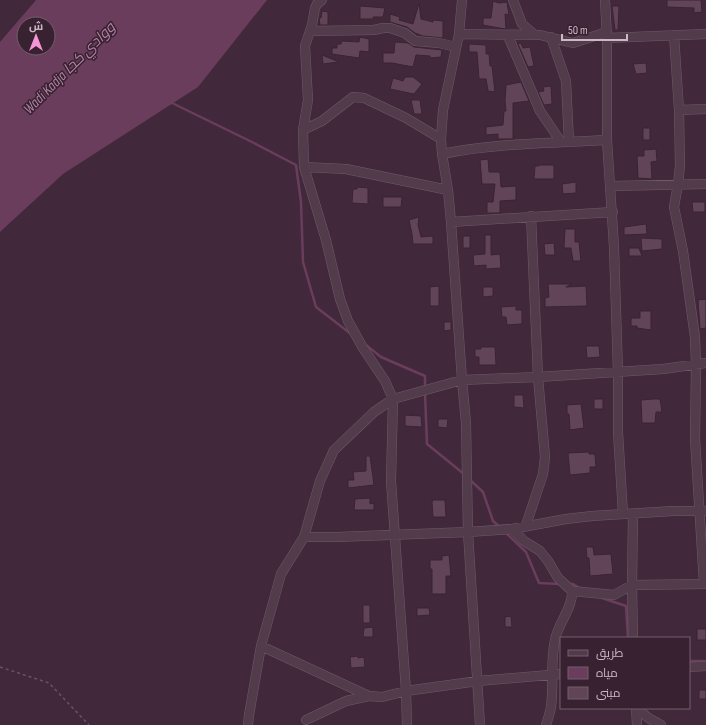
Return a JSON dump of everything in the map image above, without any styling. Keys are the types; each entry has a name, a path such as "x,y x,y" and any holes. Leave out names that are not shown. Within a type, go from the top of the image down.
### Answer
{"street":[{"path":"322,0 315,8 305,46 308,100 303,130 304,167 326,240 340,299 348,321 363,348 385,381 393,398 391,481 396,534 407,725"},
{"path":"462,0 456,47 443,110 441,139 452,222 466,423 468,532 480,725"},
{"path":"512,0 522,24 535,35"},
{"path":"605,0 607,35 607,140 613,212 618,372 618,432 623,514"},
{"path":"310,31 374,30 383,28 401,31 415,41 439,43 456,47"},
{"path":"458,34 508,36 535,35 551,37 567,43 607,35 706,34"},
{"path":"512,529 524,541 540,551 558,578 572,591 614,595 632,585 705,584 702,511 695,439 695,337 683,251 674,207 680,166 679,110 674,35"},
{"path":"508,36 540,111 565,142"},
{"path":"551,37 566,81 565,142"},
{"path":"303,130 327,117 353,97 359,97 406,118 441,139"},
{"path":"679,110 706,109"},
{"path":"442,154 468,149 607,140"},
{"path":"304,167 346,169 448,190"},
{"path":"611,186 706,184"},
{"path":"452,222 613,212"},
{"path":"526,525 543,474 545,457 538,377 531,216"},
{"path":"248,725 261,646 281,574 304,537 320,481 334,450 374,412 393,398 462,380 618,372 706,363"},
{"path":"304,537 468,532 512,529 526,525 592,516 673,511 702,511"},
{"path":"633,514 633,637"},
{"path":"546,725 551,709 556,674 552,659 555,638 571,602 572,591"},
{"path":"261,646 369,696"},
{"path":"690,667 706,666"},
{"path":"306,720 346,701 369,696 382,697 406,691 478,681 556,674"},
{"path":"636,709 637,725"},
{"path":"637,709 661,725"}],"path":[{"path":"0,667 49,683 89,725"}],"water":[{"name":"Wadi Kadja ووادي كجا","path":"36,0 267,0 198,87 63,174 0,232 0,42 16,23 16,56 56,56 56,16 22,16"}],"building":[{"path":"667,0 701,0 702,12 694,13 694,8 667,7"},
{"path":"493,1 499,3 507,2 509,15 505,14 506,29 483,25 483,18 491,18"},
{"path":"419,3 421,19 433,22 433,20 443,21 443,38 423,36 415,33 407,27 390,22 390,14 400,17 399,20 413,24"},
{"path":"360,6 385,8 383,17 360,19"},
{"path":"612,6 619,6 618,30 615,30"},
{"path":"322,11 328,12 328,25 320,25 319,18 321,18"},
{"path":"360,37 369,39 369,52 360,51 359,58 332,54 332,48 337,48 337,44 341,44 342,41 359,42"},
{"path":"395,42 408,43 414,47 442,50 441,57 430,58 430,56 416,55 413,67 383,63 383,53 394,53"},
{"path":"521,43 523,48 530,47 534,66 528,67 518,44"},
{"path":"469,44 486,45 486,54 489,54 490,66 492,66 495,92 488,91 486,79 479,79 477,52 469,52"},
{"path":"322,55 339,62 323,64"},
{"path":"646,63 647,73 636,74 633,64"},
{"path":"405,77 413,77 422,84 414,94 390,89 393,78 403,81"},
{"path":"521,82 529,101 513,103 513,139 498,139 498,134 486,135 486,127 503,125 504,111 506,111 506,85"},
{"path":"551,86 552,104 544,105 538,92 544,91 543,87"},
{"path":"411,100 420,100 422,114 414,114"},
{"path":"643,128 650,128 650,140 643,140"},
{"path":"656,149 657,161 651,162 652,179 638,178 637,156 644,156 644,150"},
{"path":"488,159 489,172 500,172 501,187 516,186 516,200 500,201 500,213 487,213 487,202 493,202 495,184 482,184 480,160"},
{"path":"554,165 554,179 534,179 535,166"},
{"path":"576,182 576,193 563,194 562,184"},
{"path":"357,187 368,188 368,204 352,203 353,189 357,189"},
{"path":"383,197 402,197 401,207 383,207"},
{"path":"692,202 705,202 705,212 693,212"},
{"path":"419,217 418,225 421,237 433,236 433,244 413,244 409,220"},
{"path":"646,224 647,234 624,235 624,227"},
{"path":"565,229 575,229 575,242 579,242 581,261 573,261 571,248 564,248"},
{"path":"485,235 491,235 491,255 500,254 501,268 486,269 486,265 474,266 473,255 485,254"},
{"path":"463,236 470,236 470,248 463,248"},
{"path":"641,238 662,239 662,249 642,251"},
{"path":"554,243 555,255 545,255 544,244"},
{"path":"629,248 639,248 642,256 629,256"},
{"path":"548,284 572,284 566,287 586,286 587,306 545,307 545,298 549,297"},
{"path":"439,286 439,306 430,306 430,287"},
{"path":"483,287 493,287 493,296 483,297"},
{"path":"706,299 706,328 700,329 698,300"},
{"path":"516,306 516,310 522,310 522,324 507,325 506,317 502,317 501,307"},
{"path":"640,311 651,311 651,330 631,326 631,318 640,318"},
{"path":"444,322 451,322 451,330 444,331"},
{"path":"586,346 599,346 600,357 587,358"},
{"path":"481,347 495,347 496,365 479,365 479,357 475,357 475,349 481,349"},
{"path":"514,395 523,395 524,408 514,407"},
{"path":"594,399 603,399 603,409 594,409"},
{"path":"660,399 662,412 656,412 655,423 642,423 641,400"},
{"path":"581,404 584,428 570,430 567,405"},
{"path":"405,415 421,416 422,427 405,426"},
{"path":"438,419 448,419 447,428 438,427"},
{"path":"589,452 589,454 595,454 596,467 590,467 590,473 570,475 568,453"},
{"path":"366,456 370,456 374,485 348,488 348,480 354,480 353,472 366,471"},
{"path":"370,498 370,504 374,503 374,510 354,510 355,499"},
{"path":"433,500 445,500 446,517 433,517"},
{"path":"586,547 593,547 594,555 611,554 613,574 590,576 589,558 587,558"},
{"path":"449,555 451,576 446,576 446,594 432,594 432,569 430,569 430,560 442,560 442,556"},
{"path":"363,605 370,605 370,623 363,623"},
{"path":"417,608 429,608 430,615 417,616"},
{"path":"511,616 512,627 505,627 505,617"},
{"path":"373,627 373,637 363,637 364,628"},
{"path":"697,629 706,629 706,640 697,640"},
{"path":"358,656 358,658 364,657 365,667 351,668 350,657"},
{"path":"699,690 706,690 706,699 699,699"}],"waterway":[{"path":"170,102 296,165 301,202 303,262 316,307 351,334"},
{"path":"366,345 381,357 425,376 425,388"},
{"path":"425,393 427,444 464,474"},
{"path":"469,479 483,492 493,521 500,527"},
{"path":"505,532 526,552 539,583 560,584"},
{"path":"569,584 573,584 581,589"},
{"path":"602,598 626,606 628,637"},
{"path":"690,661 706,661"}]}
